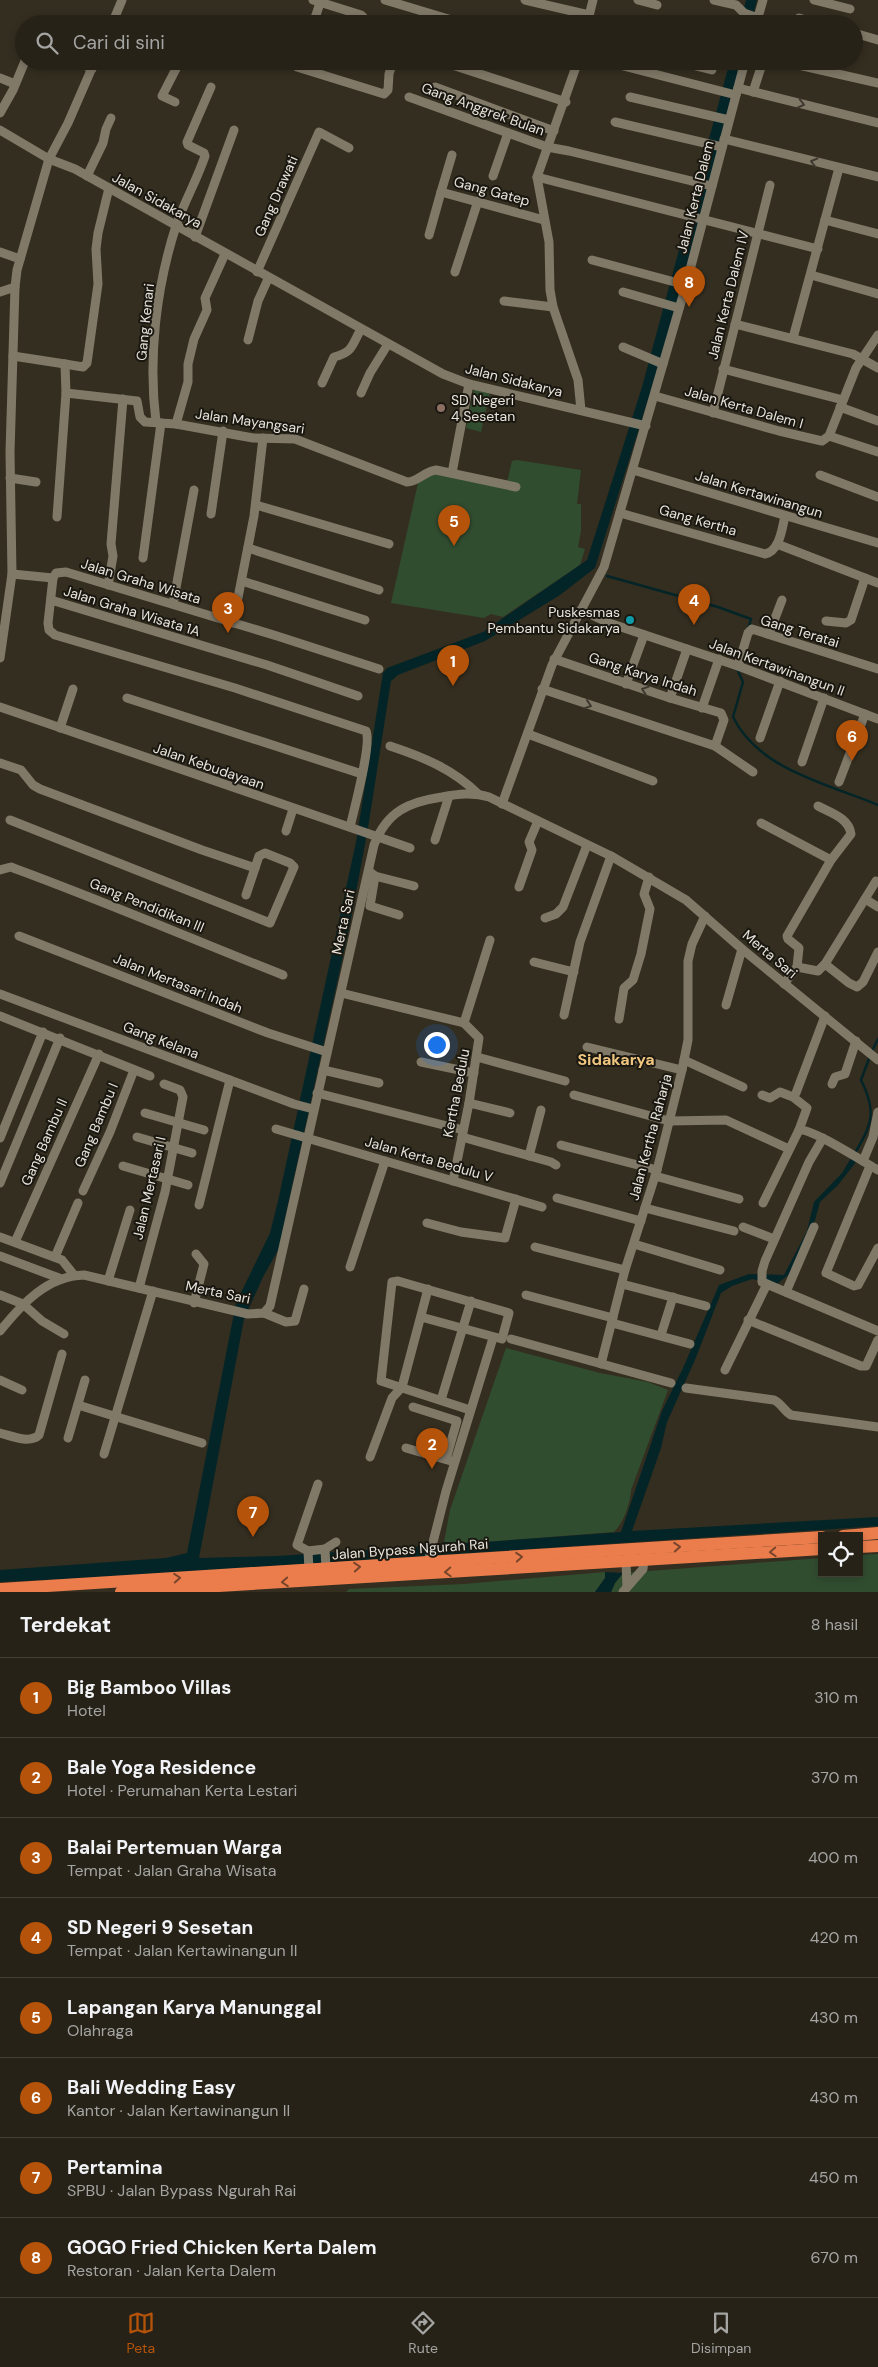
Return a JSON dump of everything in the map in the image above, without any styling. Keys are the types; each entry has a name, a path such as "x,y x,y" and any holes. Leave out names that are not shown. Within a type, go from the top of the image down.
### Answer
{"highway":[{"path":"863,1535 878,1534"},
{"name":"Jalan Bypass Ngurah Rai","path":"121,1592 129,1586 308,1567 429,1559 625,1557 818,1537"},
{"path":"863,1547 878,1546"},
{"name":"Jalan Bypass Ngurah Rai","path":"625,1557 644,1560 818,1549"},
{"name":"Jalan Bypass Ngurah Rai","path":"0,1589 129,1586 604,1557"}],"street":[{"path":"116,15 122,0"},
{"path":"385,0 435,15"},
{"path":"525,0 572,15"},
{"path":"589,15 593,0"},
{"path":"638,0 657,4"},
{"path":"714,0 736,5 748,15"},
{"path":"757,15 763,0"},
{"path":"814,0 850,9"},
{"path":"314,15 316,1 361,15"},
{"path":"863,36 878,40"},
{"path":"0,113 21,70"},
{"path":"0,658 12,574 10,478 14,287 49,159 68,123 91,70"},
{"path":"175,70 162,96 175,102"},
{"path":"307,70 384,94 388,90 390,70"},
{"path":"468,70 566,102"},
{"path":"575,70 566,102 537,177 550,257 550,290 553,307 578,380 581,410"},
{"path":"640,70 719,90 753,92 878,123"},
{"name":"Jalan Kerta Dalem","path":"644,425 655,396 662,363 710,185 743,70"},
{"path":"753,92 760,70"},
{"path":"821,70 878,83"},
{"path":"0,78 16,84"},
{"name":"Gang Kenari","path":"143,558 158,423 153,375 155,337 164,275 176,226 205,156 186,143 211,87"},
{"path":"435,87 554,131"},
{"name":"Gang Anggrek Bulan","path":"409,97 547,147 710,185"},
{"path":"630,98 728,119"},
{"path":"86,176 103,143 106,129 112,118"},
{"path":"615,122 702,144 722,144 878,177"},
{"name":"Jalan Sidakarya","path":"0,130 49,159 109,188 429,368 470,384 644,425"},
{"path":"195,237 234,130"},
{"name":"Gang Drawati","path":"257,272 319,132 349,148"},
{"path":"493,176 508,133"},
{"name":"Gang Gatep","path":"452,155 441,192 544,220"},
{"path":"793,338 839,168"},
{"path":"537,177 818,249"},
{"name":"Jalan Kerta Dalem IV","path":"713,413 756,234 770,185"},
{"path":"13,356 83,367 87,363 98,284 97,241 109,188"},
{"path":"429,236 441,192"},
{"path":"456,272 478,201"},
{"path":"825,220 878,234"},
{"path":"0,252 20,260"},
{"path":"176,424 188,382 188,364 194,339 207,310 205,298 225,254"},
{"path":"592,260 684,285"},
{"path":"811,275 878,294"},
{"path":"248,340 258,301 268,278"},
{"path":"0,292 14,287"},
{"path":"623,292 678,308"},
{"path":"504,301 553,307"},
{"path":"735,324 853,354 878,368"},
{"path":"322,382 334,357 343,356 347,353 361,329"},
{"path":"828,438 856,368 878,335"},
{"path":"361,393 388,344"},
{"path":"623,347 662,363"},
{"path":"57,518 66,393 65,364"},
{"path":"723,369 842,404 878,421"},
{"path":"452,473 470,384"},
{"path":"66,393 138,402 142,420 158,423"},
{"name":"Jalan Kerta Dalem I","path":"655,396 815,441 828,438 878,452"},
{"path":"108,585 113,556 111,544 123,399"},
{"name":"Jalan Mayangsari","path":"158,423 176,424 263,438 282,437 300,440 407,482 412,482 429,471 452,473 516,487"},
{"path":"502,804 554,659 602,572 633,470 644,425"},
{"path":"211,514 223,431"},
{"path":"233,623 256,505 263,438"},
{"name":"Jalan Kertawinangun","path":"633,470 878,543"},
{"path":"820,475 878,497"},
{"path":"10,478 36,482"},
{"path":"173,604 194,490"},
{"path":"256,505 390,544"},
{"name":"Gang Kertha","path":"620,513 768,554 777,544"},
{"path":"785,516 777,544 878,583"},
{"path":"248,548 379,590"},
{"name":"Jalan Graha Wisata","path":"12,574 53,578 60,571 173,604 379,669"},
{"path":"53,578 48,624 49,630 55,635 362,728 367,732 368,737 352,828"},
{"path":"826,621 846,624 851,620 865,578"},
{"path":"242,581 365,620"},
{"name":"Jalan Graha Wisata 1A","path":"50,600 358,696"},
{"path":"769,634 782,600"},
{"name":"Jalan Kertawinangun II","path":"581,610 644,635 720,659 780,681 878,719"},
{"name":"Gang Teratai","path":"738,666 749,631 752,629 878,669"},
{"path":"626,684 644,635"},
{"path":"670,698 687,649"},
{"name":"Gang Karya Indah","path":"554,659 626,684 721,713 724,716 723,724 715,746"},
{"path":"702,708 720,659"},
{"path":"760,738 780,681"},
{"path":"60,728 73,689"},
{"path":"542,689 715,746 753,772"},
{"path":"127,698 362,774"},
{"path":"802,762 824,698"},
{"name":"Jalan Kebudayaan","path":"0,707 410,848"},
{"path":"839,782 865,714"},
{"path":"528,734 653,781"},
{"path":"390,746 438,764 464,780 478,794"},
{"path":"0,763 21,770 33,785 40,789 255,868"},
{"name":"Merta Sari","path":"0,1331 24,1304 48,1284 59,1278 74,1275 84,1275 232,1311 248,1314 264,1313 274,1298 312,1108 371,873 373,834 406,806 418,801 478,794 538,821 649,877 686,900 784,984 878,1060"},
{"path":"435,840 449,796"},
{"path":"784,984 797,967 800,948 788,939 788,936 831,860 849,839 850,826 818,806"},
{"path":"286,831 293,809"},
{"path":"10,820 270,923 293,865 262,854 246,895"},
{"path":"518,887 532,850 529,842 538,821"},
{"path":"761,822 831,860"},
{"path":"545,918 556,914 563,907 587,845"},
{"path":"564,1015 580,942 610,856"},
{"name":"Gang Pendidikan III","path":"0,870 12,867 115,905 150,922 283,975"},
{"path":"399,915 370,906 371,873 414,886"},
{"path":"619,1019 624,988 633,980 641,954 650,910 644,894 649,877"},
{"path":"797,967 818,971 825,964 876,881"},
{"path":"865,898 878,908"},
{"name":"Jalan Kertha Raharja","path":"601,1364 625,1270 656,1173 682,1070 689,1034 688,961 692,944 705,916"},
{"name":"Jalan Mertasari Indah","path":"19,936 325,1052"},
{"path":"341,992 464,1023 490,940"},
{"path":"727,980 740,947"},
{"path":"726,1005 740,947"},
{"path":"825,964 857,987 864,982 878,952"},
{"path":"534,962 574,972"},
{"name":"Gang Kelana","path":"0,994 294,1104 312,1108"},
{"path":"0,1016 60,1038 150,1076"},
{"path":"796,1092 825,1016"},
{"name":"Kertha Bedulu","path":"453,1181 461,1133 469,1103 479,1038 464,1023"},
{"path":"0,1138 43,1032"},
{"path":"0,1183 60,1038"},
{"path":"832,1084 835,1077 845,1074 859,1044"},
{"path":"587,1047 682,1070"},
{"name":"Gang Bambu II","path":"15,1242 99,1054"},
{"path":"477,1057 565,1081"},
{"path":"684,1060 743,1087"},
{"path":"421,1062 474,1073"},
{"name":"Gang Bambu I","path":"83,1191 110,1132 134,1070"},
{"path":"323,1070 379,1083"},
{"path":"199,1205 230,1080"},
{"name":"Jalan Mertasari I","path":"139,1288 167,1178 183,1093 164,1084"},
{"path":"762,1095 770,1098 780,1092 806,1106 806,1113 799,1130 763,1202"},
{"path":"317,1093 461,1133 556,1165"},
{"path":"574,1095 605,1105 670,1120 726,1120 789,1149"},
{"path":"469,1103 510,1113"},
{"path":"528,1156 541,1110"},
{"path":"878,1112 873,1137 826,1273 854,1286 858,1285 878,1248"},
{"path":"145,1113 204,1130"},
{"name":"Jalan Kerta Bedulu V","path":"276,1129 542,1207"},
{"path":"799,1130 805,1129 864,1162"},
{"path":"136,1137 192,1153"},
{"path":"725,1370 764,1283 762,1271 774,1239 809,1162 823,1138"},
{"path":"561,1145 739,1199"},
{"path":"350,1267 385,1161"},
{"path":"122,1166 188,1185"},
{"path":"557,1198 641,1221"},
{"path":"428,1223 461,1232 505,1238 516,1199"},
{"path":"55,1257 78,1203"},
{"path":"645,1208 734,1231"},
{"path":"108,1281 130,1210"},
{"path":"743,1227 774,1239"},
{"path":"786,1292 814,1227"},
{"path":"0,1236 62,1260 74,1275"},
{"path":"634,1244 720,1270"},
{"path":"535,1247 625,1270"},
{"path":"194,1303 204,1264 196,1254"},
{"path":"0,1256 59,1278"},
{"path":"420,1316 502,1339 509,1313 398,1281 392,1282 380,1378 384,1383 470,1410"},
{"path":"764,1283 878,1331"},
{"path":"622,1284 706,1306"},
{"path":"264,1313 286,1322 295,1321 304,1289"},
{"path":"370,1457 392,1398 402,1388 428,1289"},
{"path":"104,1454 152,1292"},
{"path":"0,1294 24,1304 42,1321 64,1334"},
{"path":"526,1295 690,1344"},
{"path":"661,1335 673,1297"},
{"path":"441,1400 471,1301"},
{"path":"748,1320 861,1366 866,1366 869,1362 878,1340"},
{"path":"429,1559 432,1541 493,1338"},
{"path":"511,1339 671,1383"},
{"path":"0,1433 29,1440 39,1436 62,1354"},
{"path":"0,1380 22,1390"},
{"path":"68,1438 85,1380"},
{"path":"686,1388 774,1400 792,1415 878,1427"},
{"path":"78,1405 202,1443"},
{"path":"413,1407 457,1421 446,1459"},
{"path":"406,1448 456,1462"},
{"path":"318,1484 297,1545 307,1552 326,1551 336,1542"},
{"path":"326,1551 326,1567"},
{"path":"307,1552 308,1567"},
{"path":"625,1557 625,1590"},
{"path":"625,1590 643,1569 644,1560"}],"green space":[{"path":"474,389 490,392 481,432 466,428"},
{"path":"517,460 581,470 577,504 581,504 581,531 578,547 585,549 580,565 503,617 491,614 484,618 391,603 418,483 428,473 506,487 512,461"},
{"path":"506,1348 600,1373 648,1382 668,1390 631,1490 626,1512 614,1532 472,1543 444,1542 450,1510"},
{"path":"878,1554 878,1592 611,1592 623,1573 818,1558 818,1577 863,1577 863,1555"},
{"path":"605,1572 605,1578 595,1592 346,1592 349,1589 464,1584"}],"water":[{"path":"746,0 757,0 753,15 742,15"},
{"path":"728,70 739,70 666,343 595,568 560,595 485,641 398,675 391,681 368,828 350,924 286,1214 281,1245 263,1277 244,1319 199,1558 277,1556 441,1545 443,1542 472,1543 621,1532 662,1411 719,1285 749,1274 784,1275 807,1231 814,1202 842,1173 851,1158 856,1162 838,1185 820,1202 812,1231 792,1272 777,1284 752,1279 732,1286 721,1293 695,1360 667,1422 661,1448 632,1531 878,1517 878,1526 107,1577 0,1582 0,1570 166,1558 187,1553 236,1303 270,1233 278,1201 356,842 383,673 387,668 483,632 587,560 642,387"},
{"path":"605,1572 623,1573 611,1592 595,1592 605,1578"}],"waterway":[{"path":"607,576 718,607 751,619 748,629"},
{"path":"737,669 743,682 733,717 745,735 760,750 777,763 796,773 878,805"},
{"path":"872,1051 878,1039"},
{"path":"855,1153 869,1126 871,1110 861,1080 870,1056"}],"place":[{"name":"GOGO Fried Chicken Kerta Dalem","path":"689,307"},
{"name":"SD Negeri 4 Sesetan","path":"441,408"},
{"name":"Lapangan Karya Manunggal","path":"454,546"},
{"name":"Puskesmas Pembantu Sidakarya","path":"630,620"},
{"name":"SD Negeri 9 Sesetan","path":"694,625"},
{"name":"Balai Pertemuan Warga","path":"228,633"},
{"name":"Big Bamboo Villas","path":"453,686"},
{"name":"Bali Wedding Easy","path":"852,761"},
{"name":"Bale Yoga Residence","path":"432,1469"},
{"name":"Pertamina","path":"253,1537"}],"district":[{"name":"Sidakarya","path":"616,1059"}]}
